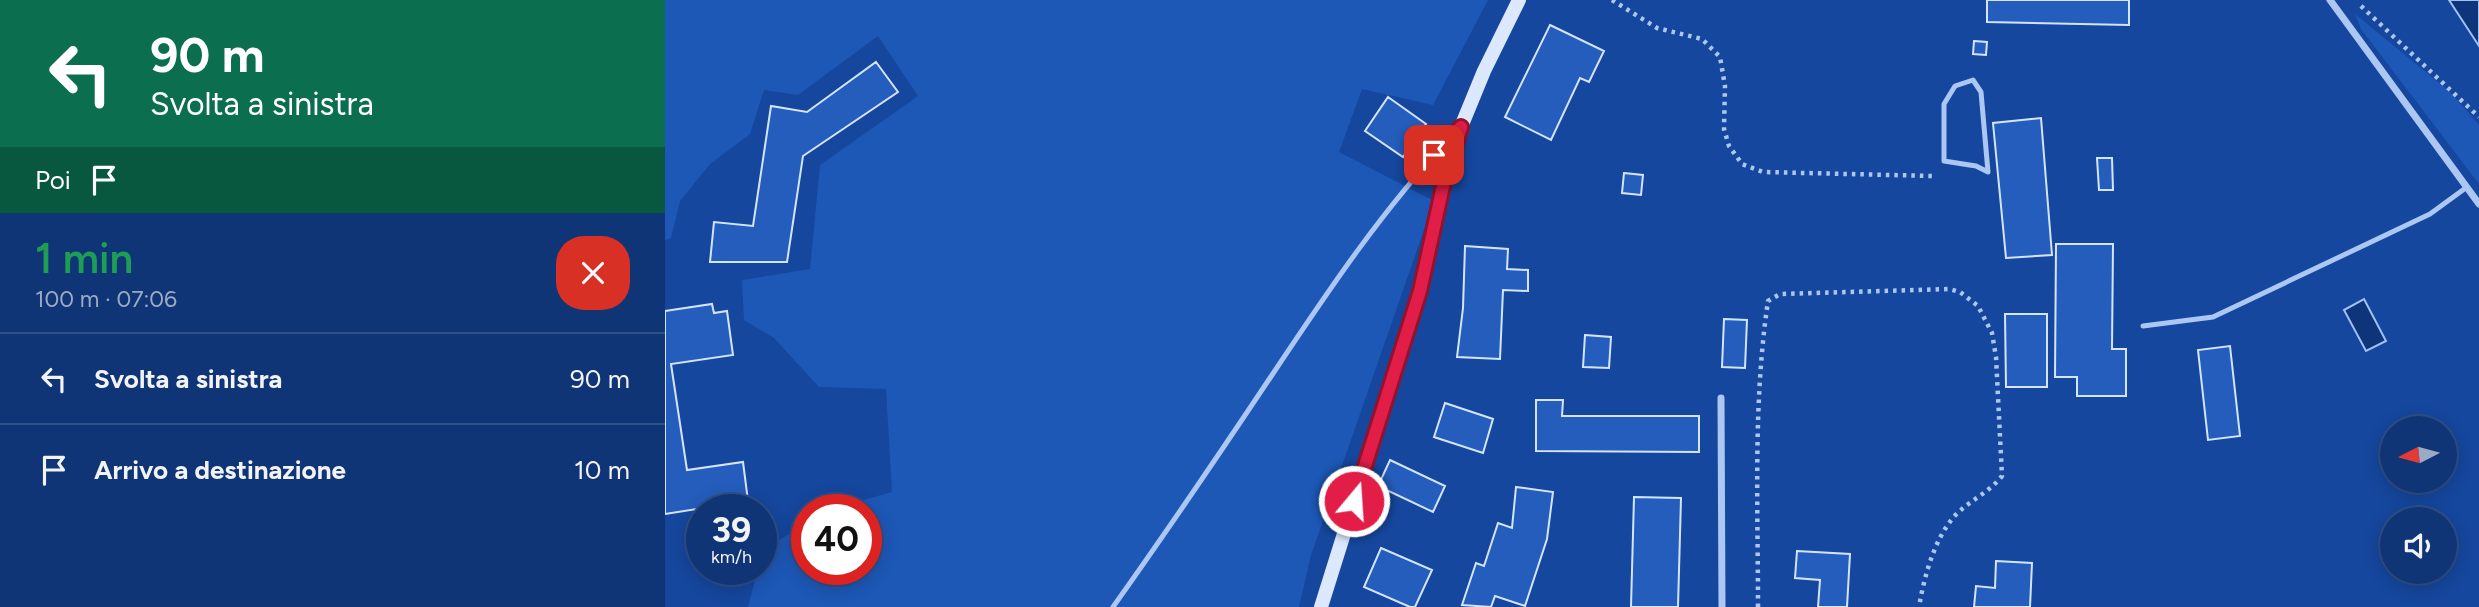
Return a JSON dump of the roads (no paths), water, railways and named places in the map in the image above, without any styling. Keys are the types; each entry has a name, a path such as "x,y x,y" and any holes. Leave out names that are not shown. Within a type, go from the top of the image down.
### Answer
{"street":[{"path":"1321,607 1420,291 1443,186 1461,127 1520,0"},
{"path":"2330,0 2479,205"},
{"path":"1721,398 1722,607"}],"lane":[{"path":"1973,80 1982,92 1988,172 1976,166 1944,160 1944,104 1955,86 1973,80"},
{"path":"1112,607 1178,515 1347,263 1420,170 1461,127"},
{"path":"2143,326 2213,317 2430,214 2467,187"}]}
